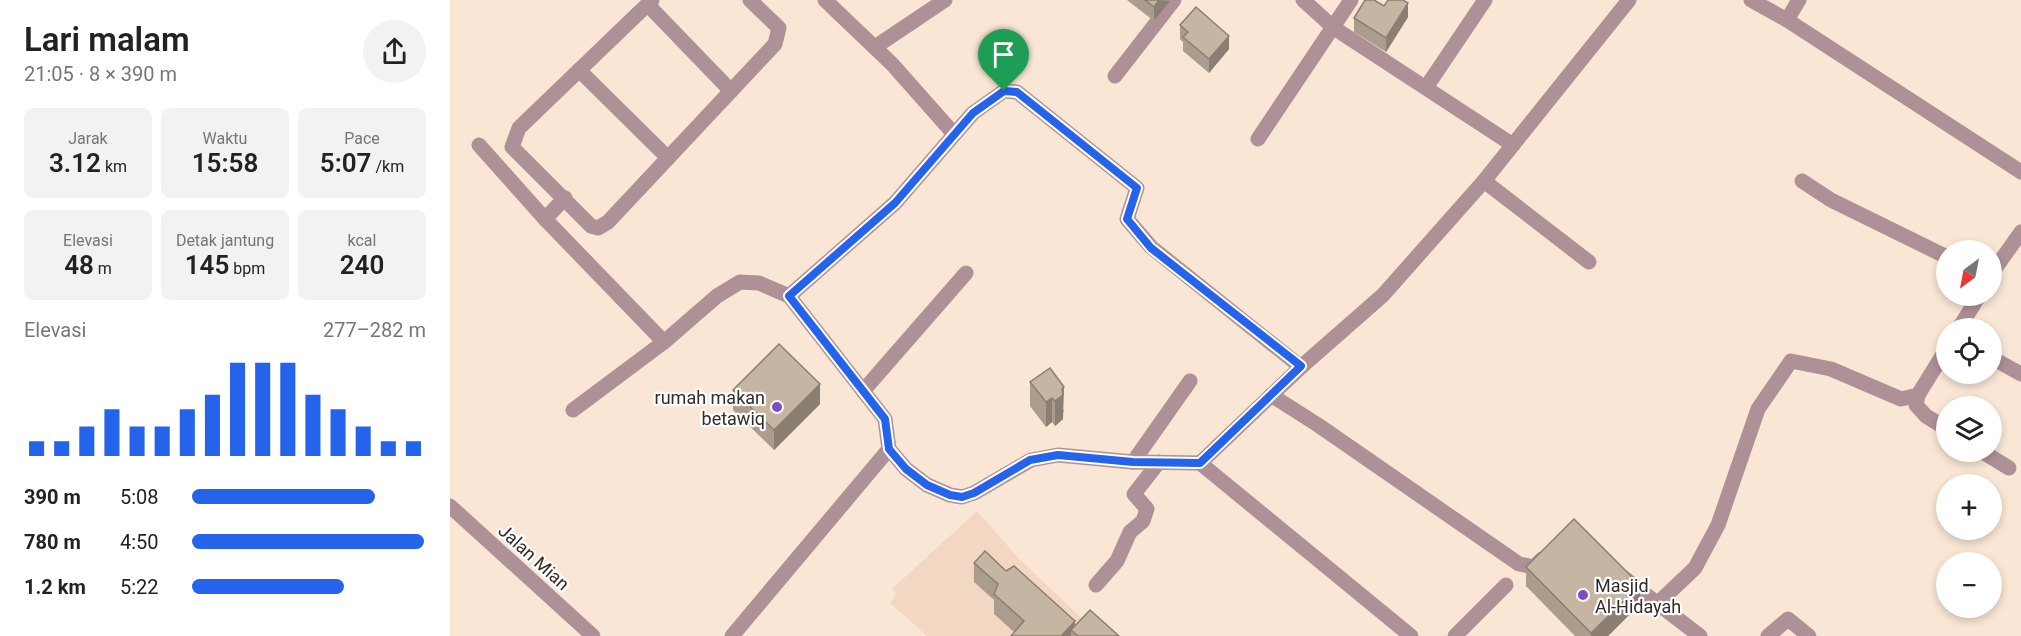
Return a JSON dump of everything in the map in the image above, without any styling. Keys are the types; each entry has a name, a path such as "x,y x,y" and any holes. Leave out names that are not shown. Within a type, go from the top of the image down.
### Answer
{"street":[{"path":"731,91 650,2 519,128 512,147 566,198 591,226 598,228 608,222 731,91 775,44 779,28 750,0"},
{"path":"825,0 874,46 954,134"},
{"path":"874,46 945,0"},
{"path":"1115,76 1174,0"},
{"path":"1303,0 1334,28 1427,86 1513,145"},
{"path":"1258,139 1351,0"},
{"path":"1427,86 1485,0"},
{"path":"1200,463 1301,366 1383,295 1484,182 1629,0"},
{"path":"1751,0 1787,20 2021,172"},
{"path":"1787,20 1799,0"},
{"path":"579,70 668,158"},
{"path":"789,296 895,203 954,134 988,101 1004,91 1017,92 1137,188 1127,219 1151,248 1301,366"},
{"path":"479,145 545,219 664,342"},
{"path":"1802,181 1831,200 1936,252"},
{"path":"1484,182 1589,262"},
{"path":"545,219 566,198"},
{"path":"2002,259 2021,232"},
{"path":"863,391 966,273"},
{"path":"573,410 664,342 717,296 740,282 759,283 789,296 885,419 889,449 906,469 927,485 950,495 962,497 974,493 1030,460 1058,455 1133,462 1200,463 1411,636"},
{"path":"1657,604 1695,568 1718,525 1758,409 1791,361 1832,369 1901,399 1918,395"},
{"path":"2002,364 2021,374"},
{"path":"1936,366 1918,395 1916,405 1926,416 1936,422"},
{"path":"1133,462 1190,381"},
{"path":"1271,395 1519,564 1534,567 1555,545"},
{"path":"732,636 889,449"},
{"path":"1096,585 1117,561 1130,532 1143,521 1147,509 1134,494 1159,462"},
{"path":"1999,462 2009,468"},
{"name":"Jalan Mian","path":"450,506 593,636"},
{"path":"1615,570 1700,636"},
{"path":"1455,636 1506,585"},
{"path":"1768,636 1788,619 1809,636"}],"shaded area":[{"path":"977,511 1019,559 1101,636 927,636 890,603 896,594 892,589"}],"building":[{"path":"1145,0 1159,0 1154,7"},
{"path":"1365,0 1374,0 1384,6 1388,0 1403,0 1408,3 1386,38 1354,18"},
{"path":"1196,7 1229,36 1209,59 1183,37 1188,32 1180,25"},
{"path":"779,344 820,384 774,430 733,390"},
{"path":"1050,368 1064,387 1063,395 1055,401 1052,398 1046,402 1030,382"},
{"name":"Masjid Al-Hidayah","path":"1574,519 1640,585 1591,633 1526,567"},
{"path":"985,551 1006,571 1014,566 1075,621 1062,635 1064,636 1011,636 1024,621 994,594 998,584 974,563"},
{"path":"1090,610 1119,636 1078,636 1071,630"}],"place":[{"name":"rumah makan betawiq","path":"777,407"},
{"name":"Masjid Al-Hidayah","path":"1583,595"}],"route":[{"path":"1004,91 1017,92 1115,168 1137,188 1127,219 1151,248 1301,366 1200,463 1133,462 1058,455 1030,460 974,493 962,497 950,495 927,485 906,469 889,449 885,419 789,296 895,203 973,113 1004,91"}]}
